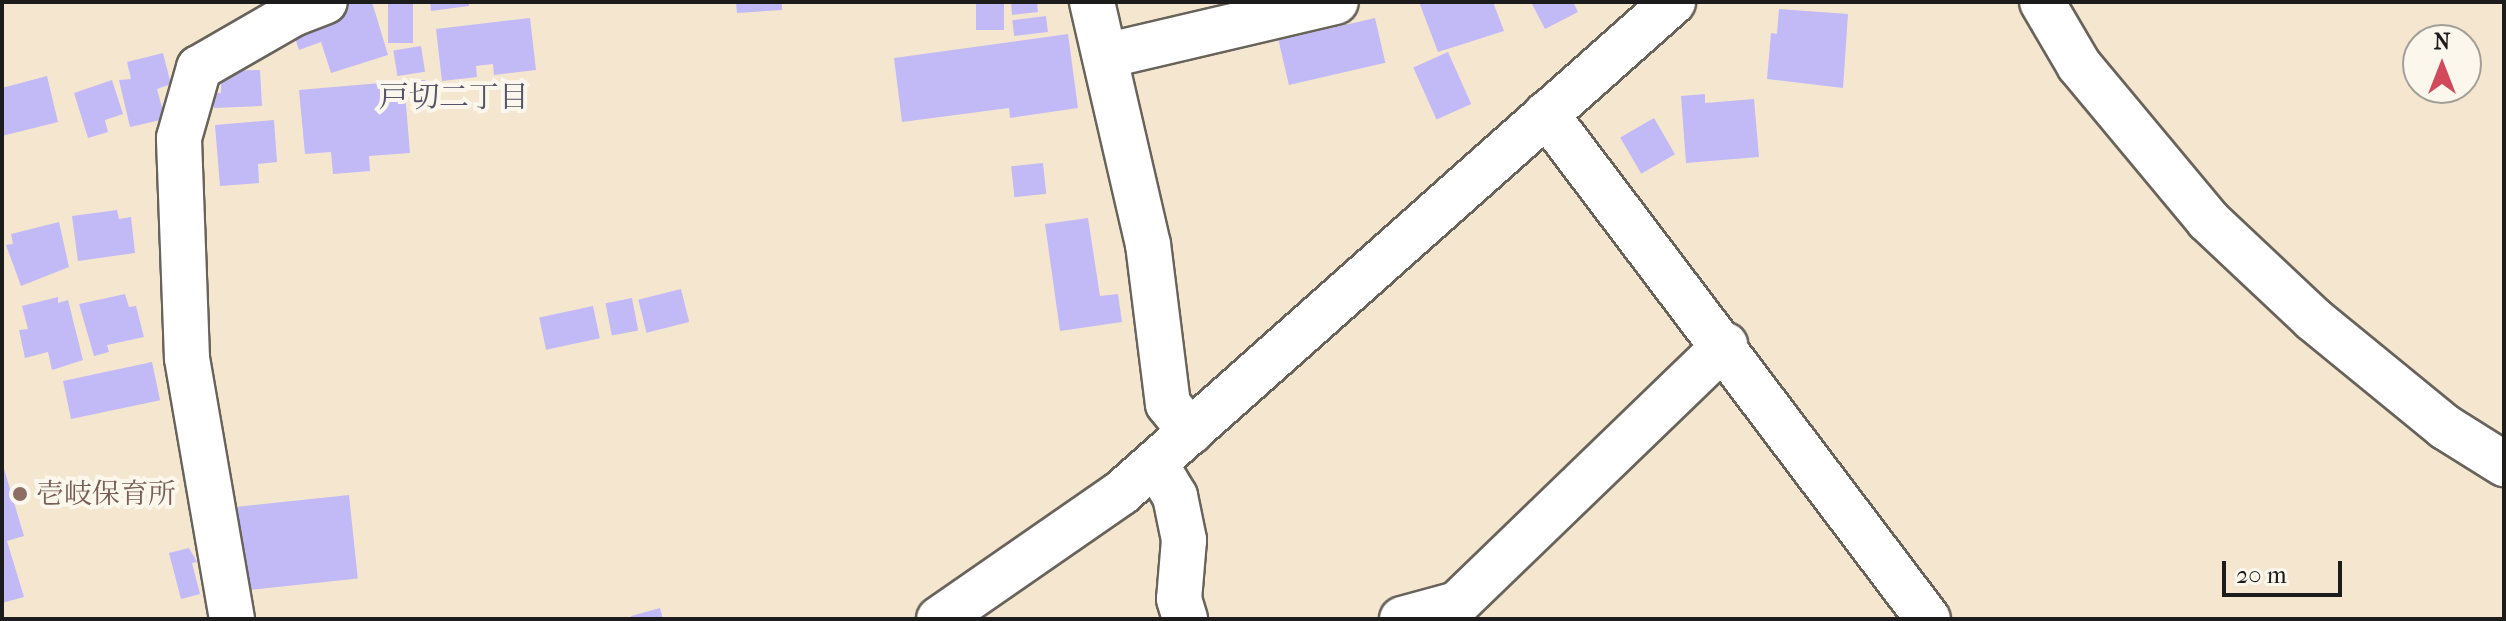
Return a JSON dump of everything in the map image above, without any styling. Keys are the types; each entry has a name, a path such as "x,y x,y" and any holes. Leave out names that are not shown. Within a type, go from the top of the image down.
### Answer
{"street":[{"path":"232,619 187,358 179,138 199,68 325,2"},
{"path":"1092,2 1148,244 1168,404 1191,432"},
{"path":"1105,56 1336,2"},
{"path":"939,619 1088,519 1155,463 1673,2"},
{"path":"2042,2 2079,65 2208,220 2325,329 2445,427 2504,464"},
{"path":"1546,114 1725,345 1928,619"},
{"path":"1402,619 1457,604 1725,345"},
{"path":"1155,463 1175,496 1184,540 1179,599 1185,619"}],"building":[{"path":"348,2 372,2 388,55 331,73 321,42 299,50 289,20"},
{"path":"388,2 413,2 413,43 388,43"},
{"path":"430,2 469,2 469,6 431,11"},
{"path":"736,2 782,2 782,10 737,13"},
{"path":"976,2 1004,2 1004,30 976,30"},
{"path":"1011,2 1037,2 1038,12 1012,15"},
{"path":"1419,2 1493,2 1504,31 1438,52"},
{"path":"1531,2 1573,2 1578,12 1545,29"},
{"path":"1779,9 1848,14 1843,88 1767,79 1771,33 1777,34"},
{"path":"1046,16 1048,32 1014,36 1012,20"},
{"path":"530,18 536,70 494,75 493,64 476,66 477,77 442,81 436,29"},
{"path":"1375,18 1385,63 1289,85 1279,40"},
{"path":"1068,34 1078,108 1010,118 1009,108 902,122 894,58"},
{"path":"421,46 425,72 397,76 393,50"},
{"path":"1448,52 1471,104 1436,120 1413,67"},
{"path":"163,53 171,84 157,89 165,119 130,127 119,80 131,79 127,62"},
{"path":"260,70 262,106 214,108 214,93 221,93 221,71"},
{"path":"47,76 58,122 2,136 2,88"},
{"path":"112,80 123,114 105,120 108,132 88,138 74,93"},
{"path":"425,80 426,96 414,97 413,81"},
{"path":"404,81 410,153 369,156 370,171 333,174 331,152 305,154 299,90"},
{"path":"1705,94 1705,103 1754,99 1759,157 1686,163 1681,96"},
{"path":"1654,118 1675,154 1641,174 1620,138"},
{"path":"274,120 277,162 258,164 259,183 220,186 215,125"},
{"path":"1043,163 1046,194 1014,197 1011,166"},
{"path":"117,210 119,219 131,217 135,253 78,261 72,216"},
{"path":"1088,218 1100,296 1118,294 1122,322 1060,331 1045,224"},
{"path":"59,222 69,267 21,286 6,245 13,244 11,234"},
{"path":"681,289 689,322 647,333 638,300"},
{"path":"125,294 129,307 136,306 144,337 107,345 109,352 94,356 79,304"},
{"path":"58,297 58,303 68,300 83,360 52,370 48,352 25,358 19,330 28,329 22,306"},
{"path":"632,298 638,330 612,336 605,303"},
{"path":"593,306 600,338 546,350 539,317"},
{"path":"152,362 160,400 71,419 63,381"},
{"path":"2,462 24,536 7,541 24,597 2,603"},
{"path":"349,495 358,579 246,590 238,507"},
{"path":"189,548 197,562 192,563 200,594 181,599 169,553"},
{"path":"660,608 663,619 631,619 631,616"}],"place":[{"name":"壱岐保育所","path":"20,494"}],"district":[{"name":"戸切二丁目","path":"454,98"}]}
